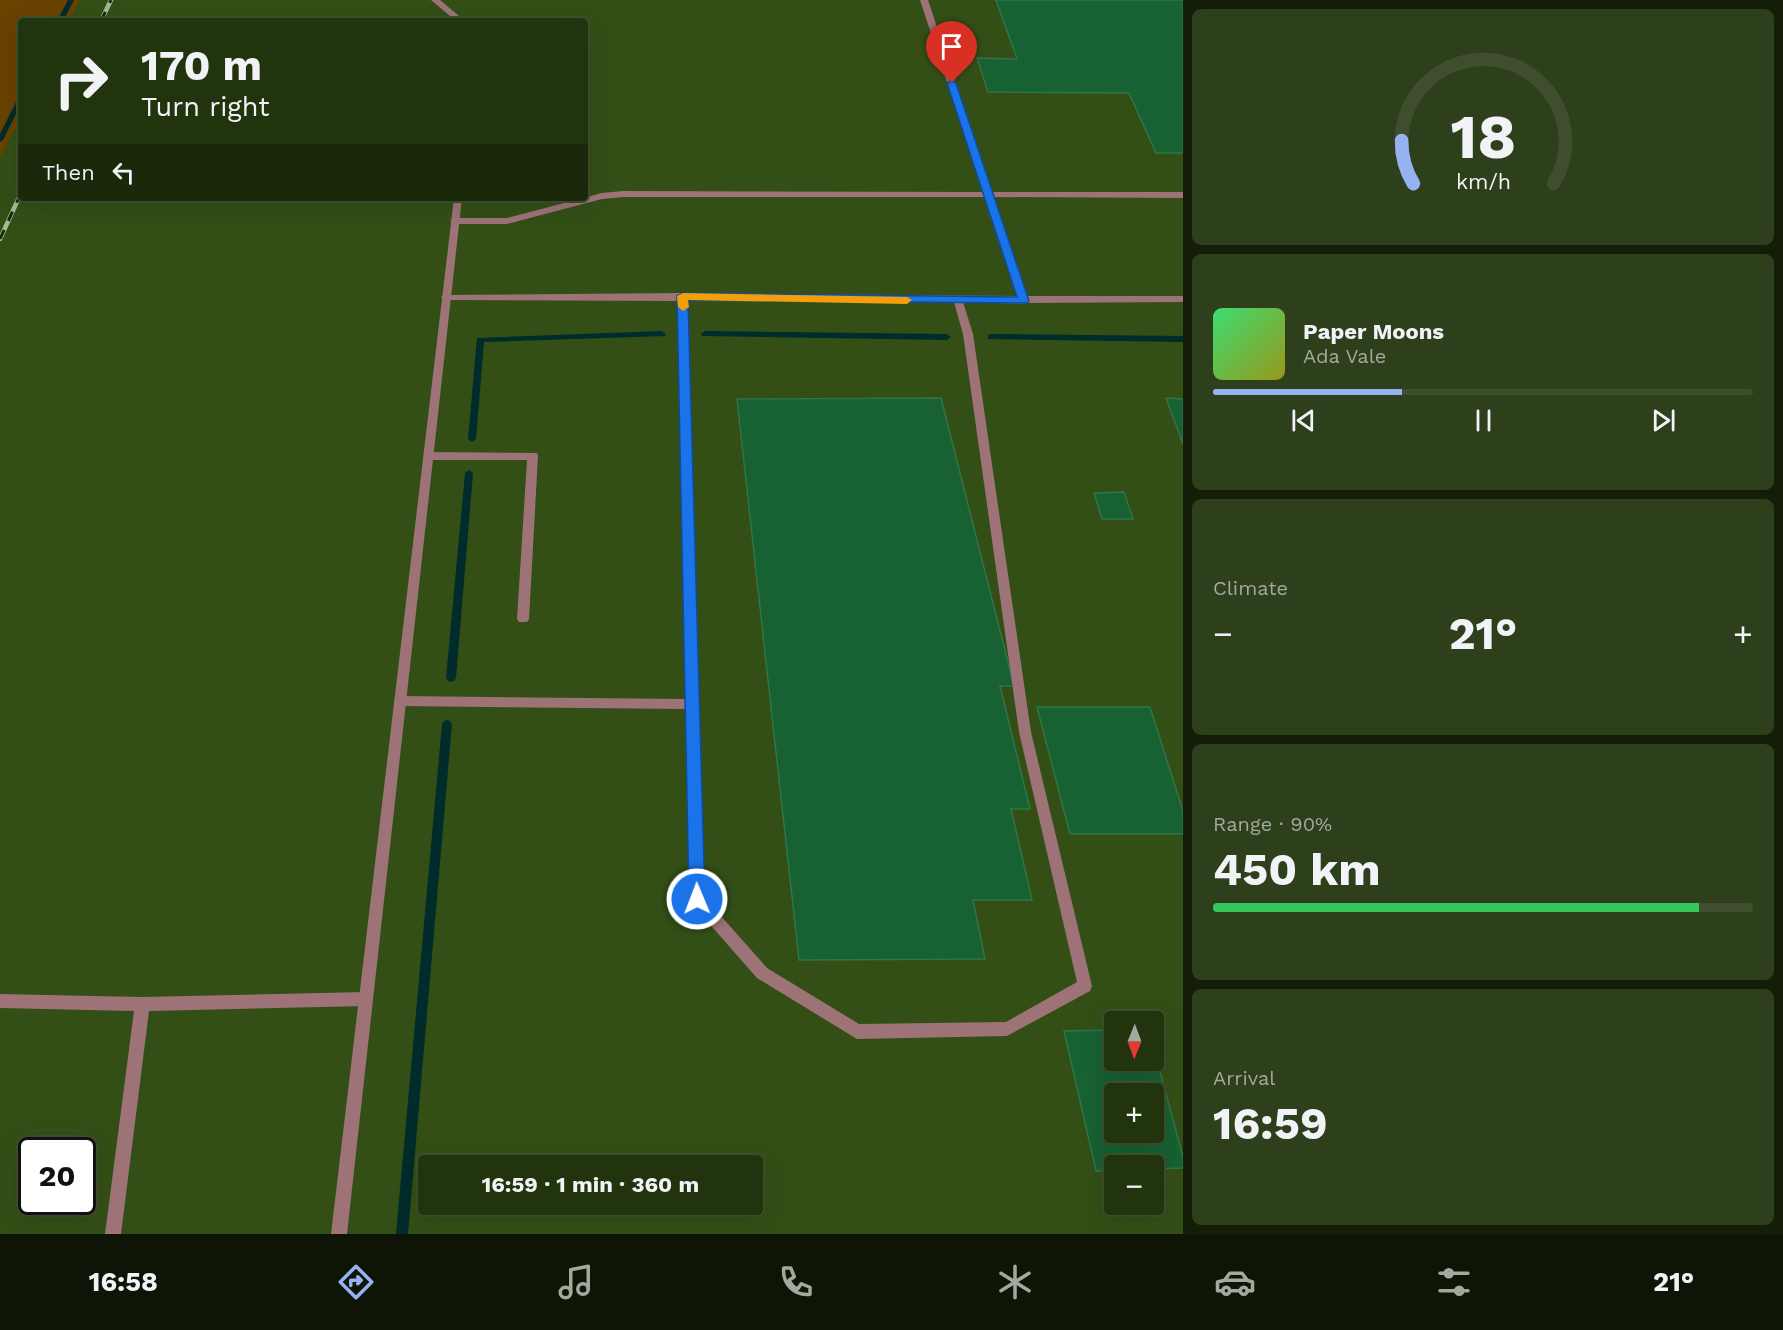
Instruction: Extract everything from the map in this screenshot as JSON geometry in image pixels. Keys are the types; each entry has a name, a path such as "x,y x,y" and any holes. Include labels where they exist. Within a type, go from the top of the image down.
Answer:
{"street":[{"path":"435,0 456,18"},
{"path":"924,0 1023,301"},
{"path":"588,200 624,194 1183,195"},
{"path":"339,1234 458,201"},
{"path":"455,221 507,221 583,201"},
{"path":"446,297 683,296 958,301 1183,299"},
{"path":"683,296 697,899 762,973 857,1032 1007,1029 1085,986 1025,732 968,334 958,301"},
{"path":"428,456 533,456 523,619"},
{"path":"400,701 692,704"},
{"path":"0,1001 142,1004 366,999"},
{"path":"113,1234 142,1004"}],"shaded area":[{"path":"0,0 80,0 71,18 18,18 18,123 0,158"},
{"path":"80,0 1183,0 1183,1234 0,1234 0,158 18,123 18,201 588,201 588,18 71,18"}],"building":[{"path":"996,0 1183,0 1183,153 1156,153 1129,93 988,92 977,58 1017,59"},
{"path":"941,398 1014,686 1000,686 1030,809 1011,809 1032,900 973,900 985,959 799,960 737,399"},
{"path":"1166,398 1183,399 1183,444"},
{"path":"1124,492 1133,519 1102,519 1094,493"},
{"path":"1037,707 1150,707 1183,811 1183,834 1070,834"},
{"path":"1104,1030 1104,1071 1160,1071 1163,1083 1104,1083 1104,1143 1164,1143 1164,1086 1183,1157 1183,1168 1164,1169 1164,1155 1104,1155 1104,1171 1096,1171 1064,1031"}],"waterway":[{"path":"62,18 71,0"},
{"path":"0,140 18,104"},
{"path":"472,439 480,340 662,334"},
{"path":"705,334 947,337"},
{"path":"991,337 1183,339"},
{"path":"451,678 469,473"},
{"path":"402,1234 447,724"}],"railway":[{"path":"102,18 111,0"},
{"path":"0,239 18,200"}],"slow traffic":[{"path":"683,307 683,296 907,300"}],"route":[{"path":"697,899 683,296 1023,301 1010,255 952,83"}]}
